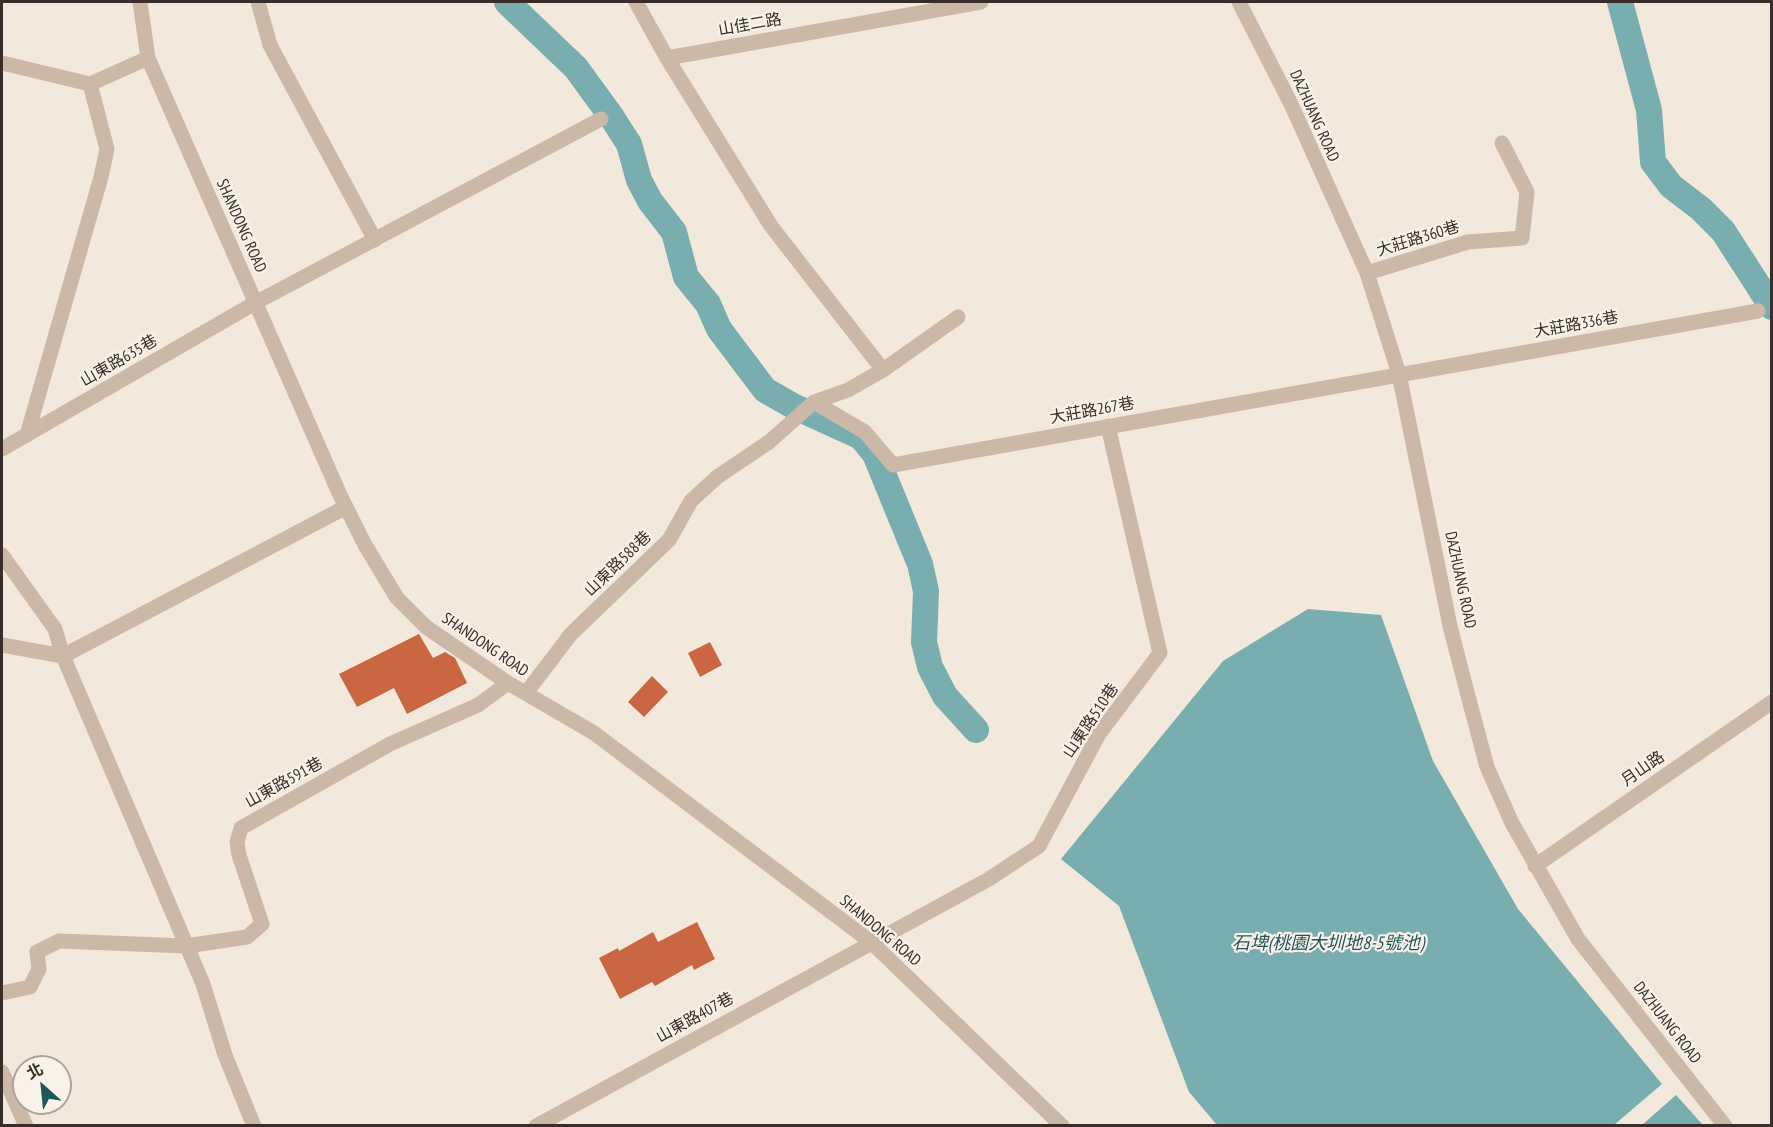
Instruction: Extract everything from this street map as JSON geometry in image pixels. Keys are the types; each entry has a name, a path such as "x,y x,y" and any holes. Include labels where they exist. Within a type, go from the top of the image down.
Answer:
{"street":[{"name":"SHANDONG ROAD","path":"140,2 148,58 346,507 365,545 397,598 426,627 508,683 594,733 871,942 1062,1125"},
{"path":"258,2 270,45 375,240"},
{"path":"636,2 667,58 771,226 883,370"},
{"name":"山佳二路","path":"667,58 981,2"},
{"name":"DAZHUANG ROAD","path":"1239,2 1291,104 1314,162 1367,273 1399,374 1450,626 1484,756 1512,823 1578,939 1725,1125"},
{"path":"2,63 90,84 148,58"},
{"path":"27,435 107,149 90,84"},
{"name":"山東路635巷","path":"2,449 255,303 601,119"},
{"name":"大莊路360巷","path":"1367,273 1468,242 1522,238 1527,192 1502,143"},
{"name":"大莊路336巷","path":"1399,374 1758,311"},
{"path":"814,402 848,390 883,370 958,317"},
{"name":"大莊路267巷","path":"814,402 864,432 893,465 1399,374"},
{"name":"山東路588巷","path":"526,693 571,634 669,540 691,501 717,477 769,442 814,402"},
{"name":"山東路510巷","path":"871,942 988,879 1039,846 1099,734 1160,653 1108,426"},
{"path":"2,645 63,656 346,507"},
{"path":"2,555 55,629 63,656 203,984 225,1055 254,1125"},
{"name":"山東路591巷","path":"2,993 30,987 39,969 36,952 59,941 186,946 247,937 262,924 239,855 237,842 241,828 390,744 478,705 508,683"},
{"name":"月山路","path":"1535,866 1772,702"},
{"name":"山東路407巷","path":"536,1125 871,942"},
{"path":"2,1072 26,1125"}],"water":[{"name":"石埤(桃園大圳地8-5號池)","path":"1308,609 1381,615 1433,761 1518,909 1662,1084 1614,1125 1217,1125 1189,1092 1119,906 1061,859 1223,661"},
{"path":"1676,1095 1703,1125 1642,1125"}],"building":[{"path":"419,634 433,658 445,652 455,658 467,683 407,714 394,688 357,707 339,674"},
{"path":"710,642 722,665 700,677 688,653"},
{"path":"652,676 668,692 644,717 628,702"},
{"path":"697,922 715,959 694,970 692,965 655,986 652,982 620,999 599,958 618,948 619,951 653,932 658,942"}],"waterway":[{"path":"507,2 576,68 611,116 629,144 639,180 650,201 674,232 686,277 708,304 719,329 765,390 793,406 861,437 875,454 920,564 926,591 924,642 930,667 945,696 976,730"},
{"path":"1620,2 1649,110 1653,162 1671,186 1701,209 1723,231 1772,307"}]}
